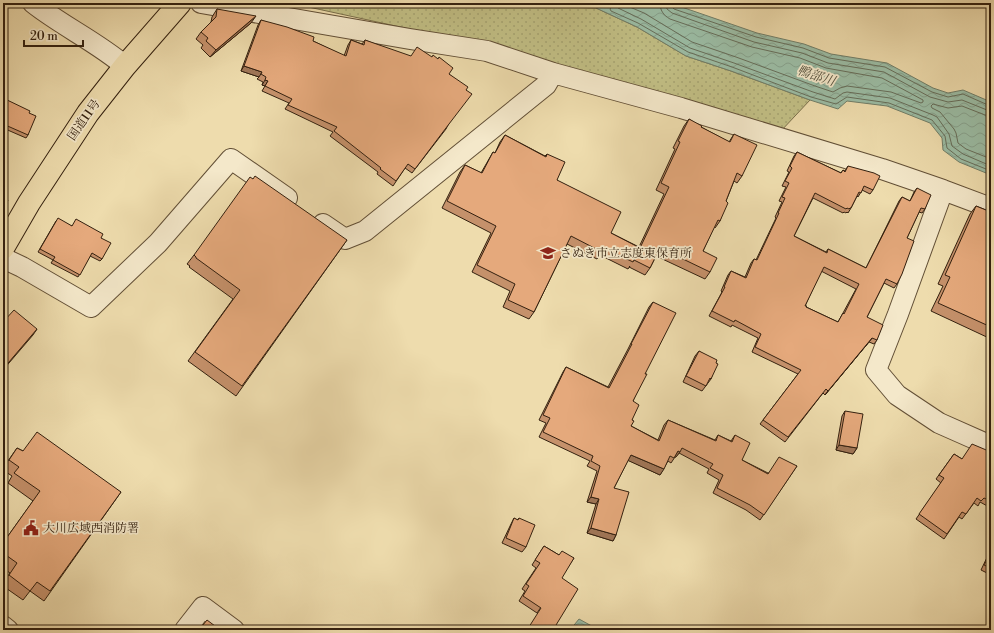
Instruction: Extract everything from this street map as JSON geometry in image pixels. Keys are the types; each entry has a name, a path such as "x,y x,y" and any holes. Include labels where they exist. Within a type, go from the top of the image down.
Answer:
{"highway":[{"name":"国道11号","path":"3,248 29,203 88,113 125,66 180,3"}],"street":[{"path":"33,3 46,14 115,57 125,66"},
{"path":"201,3 487,51 553,72 681,108 882,169 991,208"},
{"path":"3,258 22,267 92,307 158,243 231,159 345,239 365,231 546,85 553,72"},
{"path":"944,190 876,370 897,395 939,423 991,446"},
{"path":"185,630 203,607 234,630"},
{"path":"3,626 8,630"}],"shaded area":[{"path":"290,3 531,3 565,7 596,8 637,27 686,56 810,100 780,132 483,45"}],"water":[{"name":"鴨部川","path":"610,3 670,3 757,33 804,44 831,54 887,63 933,88 948,93 963,90 991,102 991,175 959,162 943,150 942,138 930,123 887,106 847,101 838,109 686,56 637,27 596,8"},
{"path":"579,619 599,630 570,630"}],"building":[{"path":"217,9 256,16 216,50 206,41 208,38 201,32 216,17"},
{"path":"261,20 287,27 314,37 313,41 346,56 351,40 364,45 365,40 411,56 417,47 432,57 433,55 438,59 439,57 453,68 449,74 468,87 466,90 472,94 415,169 408,164 396,181 334,131 337,127 288,105 292,99 265,86 268,81 265,80 266,77 261,74 262,72 244,66"},
{"path":"3,98 30,111 29,113 36,116 28,135 3,124"},
{"path":"689,119 730,142 734,134 757,145 742,176 737,173 726,201 728,203 720,221 718,220 703,251 717,258 710,272 660,248 650,268 634,260 633,262 604,248 602,252 571,236 534,312 508,300 515,284 477,265 496,226 447,201 465,165 482,173 493,152 495,153 505,135 546,157 547,154 565,162 557,180 621,212 611,233 640,248 669,187 661,183 680,142 678,141"},
{"path":"797,152 841,173 843,170 845,172 848,166 880,176 873,190 864,186 861,193 859,192 851,208 849,209 846,209 815,193 794,236 827,253 828,249 866,268 902,197 910,201 917,188 931,195 925,209 921,208 907,238 914,241 897,284 886,279 867,317 883,325 877,340 872,338 828,391 826,389 788,437 763,420 801,370 755,347 761,334 735,320 734,322 712,311 725,287 731,271 746,278 754,259 757,260 785,198 782,197 789,183 785,181 792,168 790,166","holes":["824,267 859,284 844,314 843,313 838,322 805,306"]},
{"path":"255,176 347,240 242,386 195,352 240,290 194,255 250,177 253,179"},
{"path":"3,198 8,200 3,210"},
{"path":"976,206 991,212 991,327 938,303 950,277 945,275"},
{"path":"58,218 72,226 76,219 103,234 101,238 111,243 102,259 92,253 80,275 53,260 55,257 40,249"},
{"path":"653,302 676,313 633,401 639,405 632,420 634,421 631,426 659,441 668,420 716,441 718,435 732,442 735,435 750,443 742,460 768,474 779,457 797,466 764,515 750,505 717,488 723,475 710,468 713,464 682,448 680,452 678,451 674,458 670,456 664,469 631,455 614,488 629,492 616,535 591,528 599,499 591,497 600,466 591,461 593,456 543,432 550,418 543,415 566,367 609,388"},
{"path":"14,310 37,329 3,369 3,322"},
{"path":"699,351 717,360 716,363 718,364 706,386 686,376"},
{"path":"845,411 863,414 857,448 839,445"},
{"path":"37,432 121,492 50,591 37,582 30,591 9,575 17,563 3,553 3,543 40,491 14,473 19,467 9,460 17,448 23,451"},
{"path":"972,444 991,452 991,501 984,498 981,501 977,498 966,514 962,512 947,534 919,514 944,478 939,475 954,454 962,459"},
{"path":"514,518 518,520 519,518 535,525 526,547 506,538"},
{"path":"544,546 559,555 562,551 574,558 562,578 578,589 553,630 527,630 541,608 523,596 529,586 526,584 540,563 535,560"},
{"path":"991,552 991,568 984,565"},
{"path":"207,620 219,629 199,630"}],"place":[{"name":"さぬき市立志度東保育所","path":"548,253"},
{"name":"大川広域西消防署","path":"31,528"}]}
